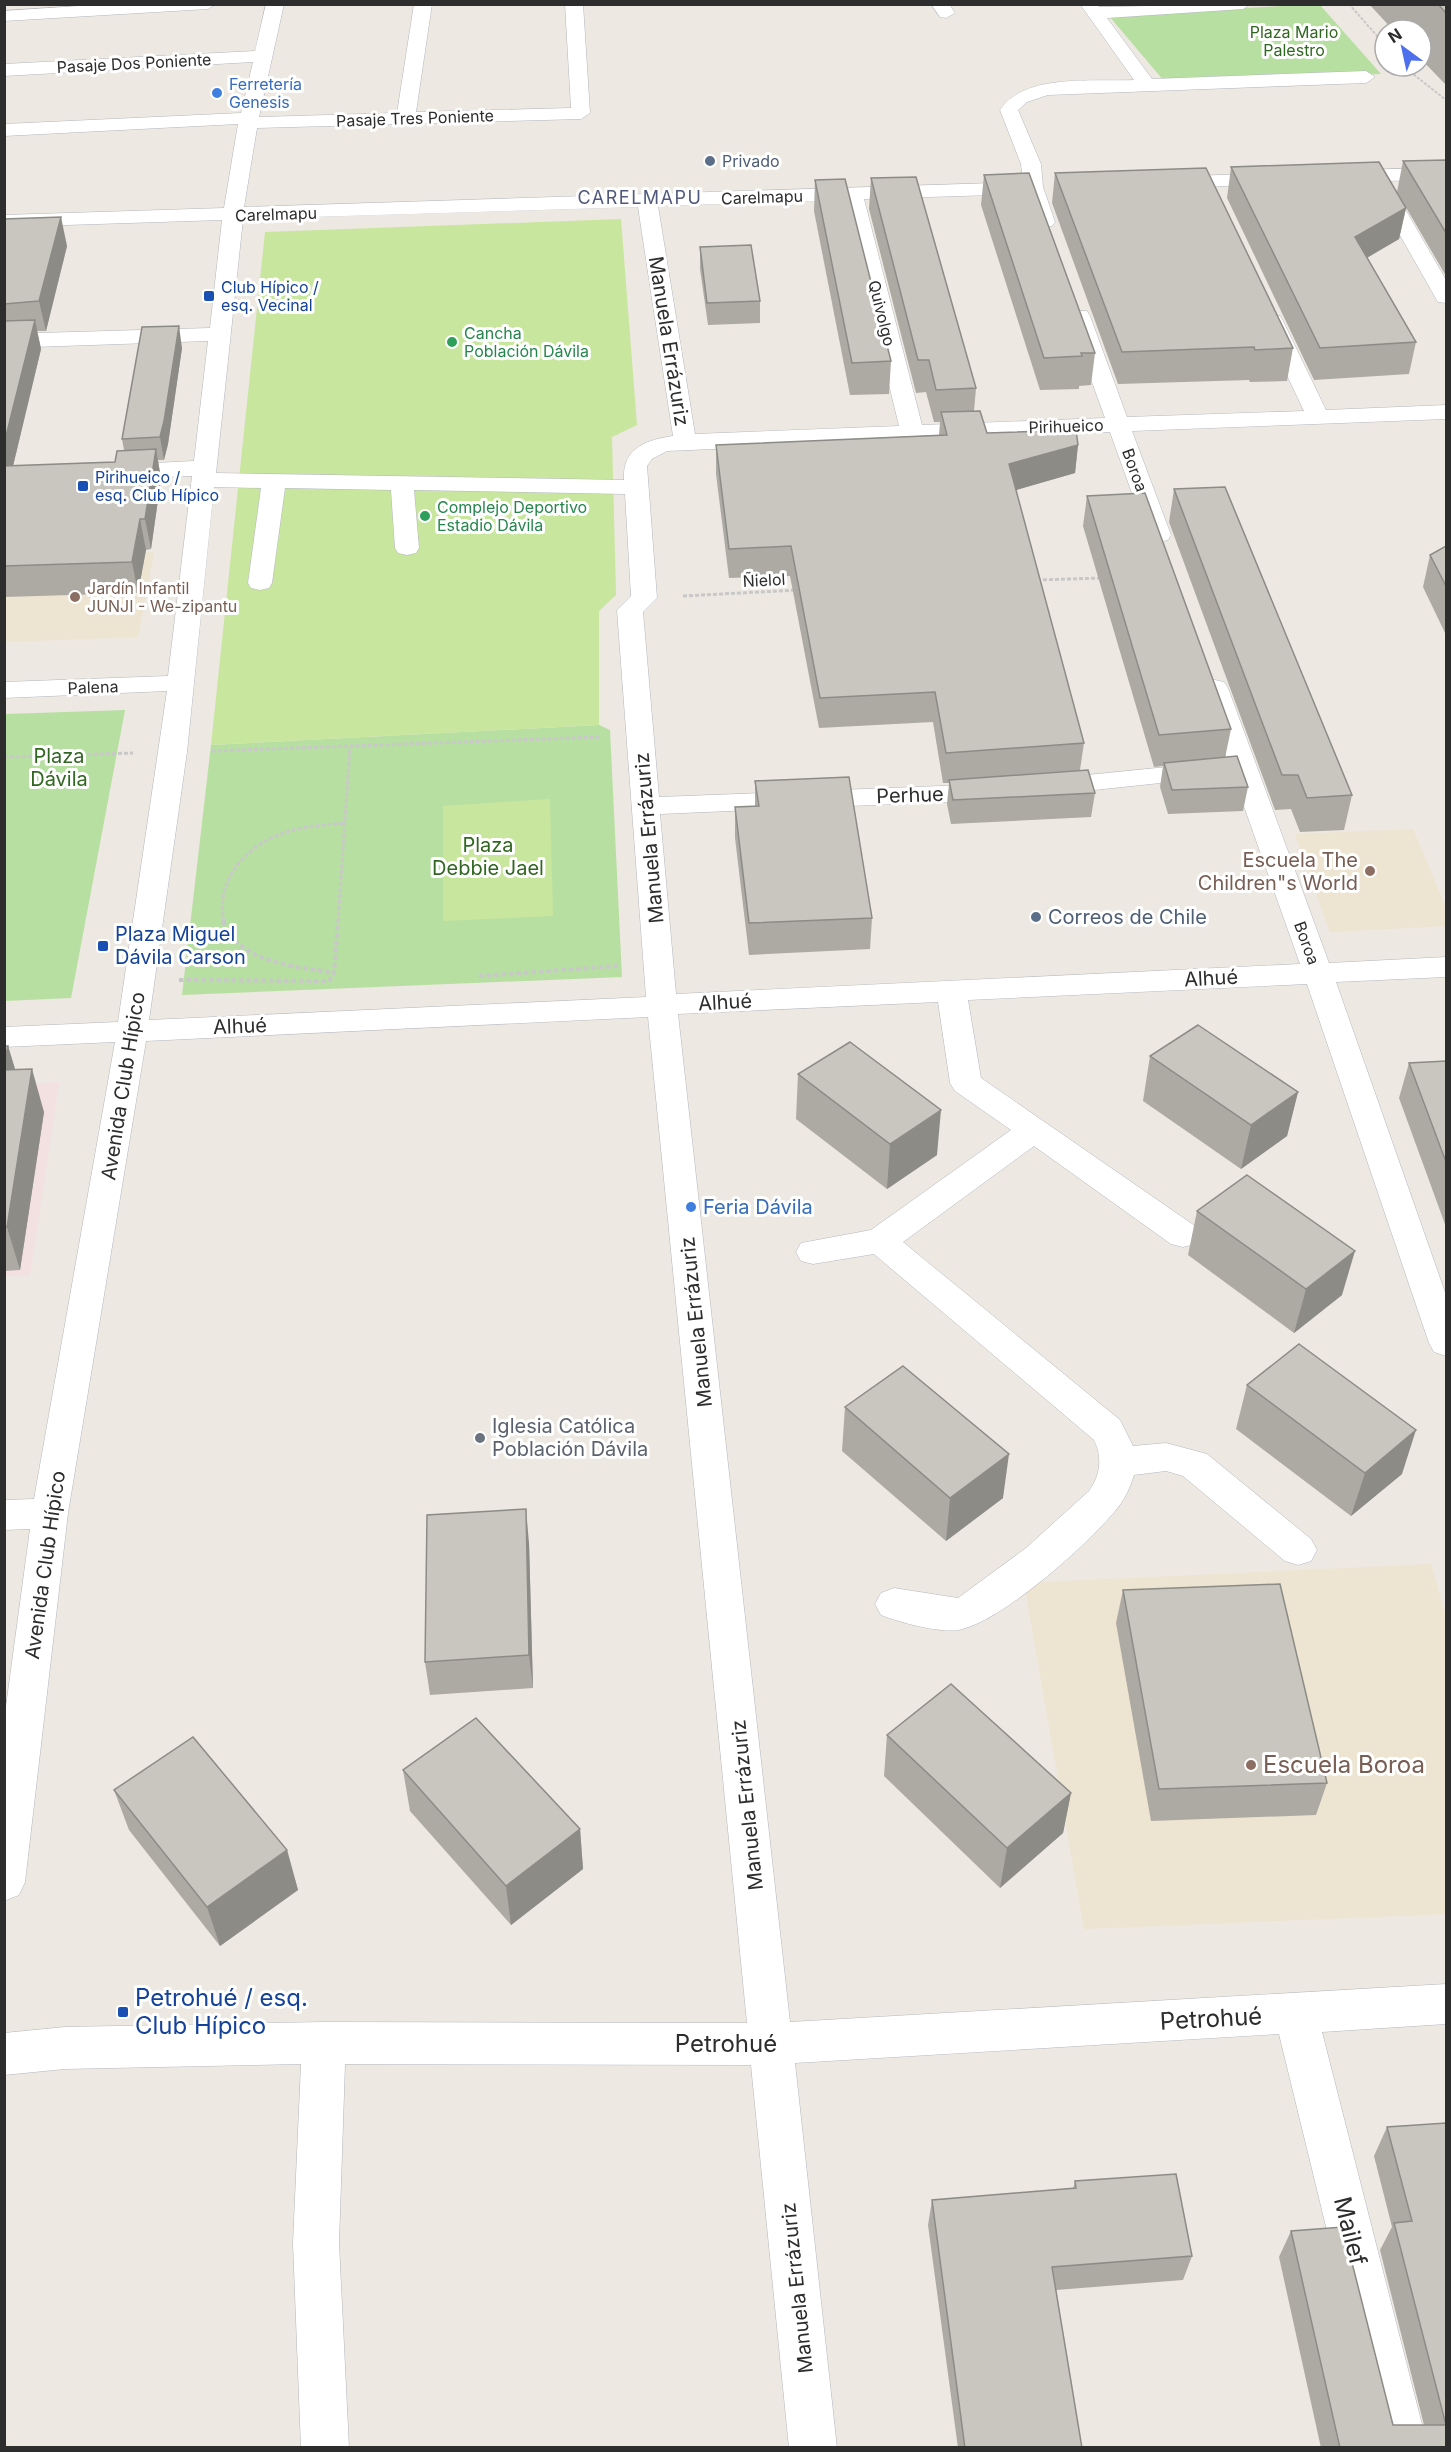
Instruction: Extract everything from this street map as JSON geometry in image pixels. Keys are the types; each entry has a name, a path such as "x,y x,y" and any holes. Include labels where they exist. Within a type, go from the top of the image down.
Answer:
{"street":[{"path":"4,16 208,4"},
{"name":"Avenida Club Hípico","path":"4,1881 50,1513 132,1031 173,752 232,215 249,120 275,4"},
{"path":"406,118 423,4"},
{"name":"Pasaje Tres Poniente","path":"4,130 249,120 581,113 574,4"},
{"path":"1091,9 1243,4"},
{"path":"1091,9 1147,85"},
{"name":"Pasaje Dos Poniente","path":"4,70 263,57"},
{"path":"1052,240 1044,187 1031,164 1009,110 1014,101 1027,94 1048,89 1366,77"},
{"path":"1319,177 1446,173"},
{"path":"1375,175 1446,297"},
{"path":"1144,183 1296,178"},
{"path":"1206,181 1218,207"},
{"name":"Carelmapu","path":"4,221 1044,187"},
{"name":"Quivolgo","path":"853,194 912,432"},
{"name":"Manuela Errázuriz","path":"647,201 685,441 651,448 639,456 635,466 644,598 630,610 662,1005 813,2448"},
{"name":"Boroa","path":"1072,295 1166,555"},
{"path":"1264,304 1318,417"},
{"path":"4,341 220,334"},
{"name":"Pirihueico","path":"685,441 1446,412"},
{"path":"87,473 205,474 274,481 637,487"},
{"path":"260,583 274,481"},
{"path":"402,483 407,548"},
{"name":"Boroa","path":"1205,662 1318,973 1446,1343"},
{"name":"Palena","path":"4,690 181,683"},
{"name":"Perhue","path":"646,806 1020,789 1244,770"},
{"name":"Alhué","path":"4,1037 616,1010 662,1005 1446,967"},
{"path":"951,991 966,1083 1183,1235"},
{"path":"813,1252 880,1241 1034,1130"},
{"path":"880,1241 1107,1430 1117,1446 1118,1462 1110,1492 1058,1543 990,1599 958,1614 894,1604"},
{"path":"1118,1462 1166,1457 1194,1464 1298,1550"},
{"path":"4,1515 50,1513"},
{"name":"Petrohué","path":"4,2054 65,2048 324,2043 772,2044 1446,2004"},
{"name":"Mailef","path":"1296,2014 1404,2448"},
{"path":"324,2043 316,2243 325,2448"}],"path":[{"path":"1349,4 1373,31"},
{"path":"1418,78 1446,100"},
{"path":"1030,580 1102,578"},
{"name":"Ñielol","path":"644,598 807,590"},
{"path":"4,757 350,747 641,735"},
{"path":"169,980 329,981 334,973 350,747"},
{"path":"334,973 270,961 240,943 222,921 219,903 224,884 236,866 262,843 298,827 345,823"},
{"path":"472,977 660,964"},
{"path":"319,987 331,987"}],"shaded area":[{"name":"Jardín Infantil JUNJI - We-zipantu","path":"154,552 138,637 5,642 4,557"},
{"name":"Escuela The Children\"s World","path":"1413,829 1446,908 1446,926 1330,932 1295,834"},
{"path":"59,1082 30,1275 5,1276 5,1085"},
{"name":"Escuela Boroa","path":"1431,1564 1446,1616 1446,1914 1084,1929 1024,1583"}],"green space":[{"name":"Plaza Mario Palestro","path":"1320,5 1373,65 1373,74 1164,81 1109,16"},
{"name":"Complejo Deportivo Estadio Dávila","path":"621,219 637,425 612,437 616,595 599,611 599,725 211,745 265,232"},
{"name":"Plaza Dávila","path":"125,710 71,998 5,1001 5,714"},
{"name":"Plaza Debbie Jael","path":"599,725 610,730 622,977 182,995 211,745"},
{"path":"550,799 553,916 443,921 443,806"}],"building":[{"path":"1438,4 1446,4 1446,13"},
{"path":"1446,160 1446,233 1403,161"},
{"path":"1379,162 1406,208 1355,237 1416,342 1320,348 1231,167"},
{"path":"1206,168 1293,348 1255,350 1254,347 1122,352 1055,173"},
{"path":"1029,173 1095,353 1044,358 984,175"},
{"path":"916,177 976,388 936,390 929,360 918,360 871,178"},
{"path":"845,179 891,361 852,363 815,180"},
{"path":"61,217 39,301 4,304 4,219"},
{"path":"751,245 760,301 707,303 700,247"},
{"path":"35,320 6,436 4,436 4,321"},
{"path":"179,326 160,437 122,439 142,327"},
{"path":"980,411 987,433 1076,430 1078,445 1009,464 1084,743 946,753 935,692 820,698 791,546 729,549 716,445 947,435 941,412"},
{"path":"156,449 145,519 140,519 132,562 4,566 4,466 115,462 117,451"},
{"path":"1225,487 1352,795 1307,798 1298,775 1282,775 1174,489"},
{"path":"1145,493 1231,729 1159,735 1087,496"},
{"path":"1446,546 1446,586 1430,555"},
{"path":"1237,756 1248,787 1172,790 1164,763"},
{"path":"1088,770 1095,793 953,800 949,780"},
{"path":"849,777 872,918 749,923 735,807 759,806 755,781"},
{"path":"1198,1025 1298,1092 1251,1125 1150,1056"},
{"path":"850,1042 941,1110 890,1144 798,1074"},
{"path":"4,1046 8,1046 4,1063"},
{"path":"1446,1061 1446,1162 1409,1063"},
{"path":"32,1069 7,1227 4,1227 4,1070"},
{"path":"1247,1175 1355,1251 1306,1289 1197,1211"},
{"path":"1299,1344 1416,1430 1365,1473 1247,1385"},
{"path":"903,1366 1009,1454 950,1498 845,1407"},
{"path":"526,1509 529,1655 425,1662 427,1515"},
{"path":"1280,1584 1327,1783 1159,1789 1123,1590"},
{"path":"951,1684 1071,1793 1007,1848 887,1735"},
{"path":"476,1718 580,1829 506,1886 403,1770"},
{"path":"193,1737 287,1850 207,1907 114,1790"},
{"path":"1446,2123 1446,2425 1394,2223 1412,2221 1387,2127"},
{"path":"1176,2174 1192,2256 1052,2267 1082,2448 965,2448 932,2200 1076,2188 1075,2181"},
{"path":"1343,2227 1393,2425 1446,2425 1446,2448 1340,2448 1291,2231"}],"place":[{"name":"Ferretería Genesis","path":"217,93"},
{"name":"Privado","path":"710,161"},
{"name":"Club Hípico / esq. Vecinal","path":"209,296"},
{"name":"Cancha Población Dávila","path":"452,342"},
{"name":"Pirihueico / esq. Club Hípico","path":"83,486"},
{"name":"Complejo Deportivo Estadio Dávila","path":"425,516"},
{"name":"Jardín Infantil JUNJI - We-zipantu","path":"75,597"},
{"name":"Escuela The Children\"s World","path":"1370,871"},
{"name":"Correos de Chile","path":"1036,917"},
{"name":"Plaza Miguel Dávila Carson","path":"103,946"},
{"name":"Feria Dávila","path":"691,1207"},
{"name":"Iglesia Católica Población Dávila","path":"480,1438"},
{"name":"Escuela Boroa","path":"1251,1765"},
{"name":"Petrohué / esq. Club Hípico","path":"123,2012"}],"district":[{"name":"CARELMAPU","path":"640,198"}]}
